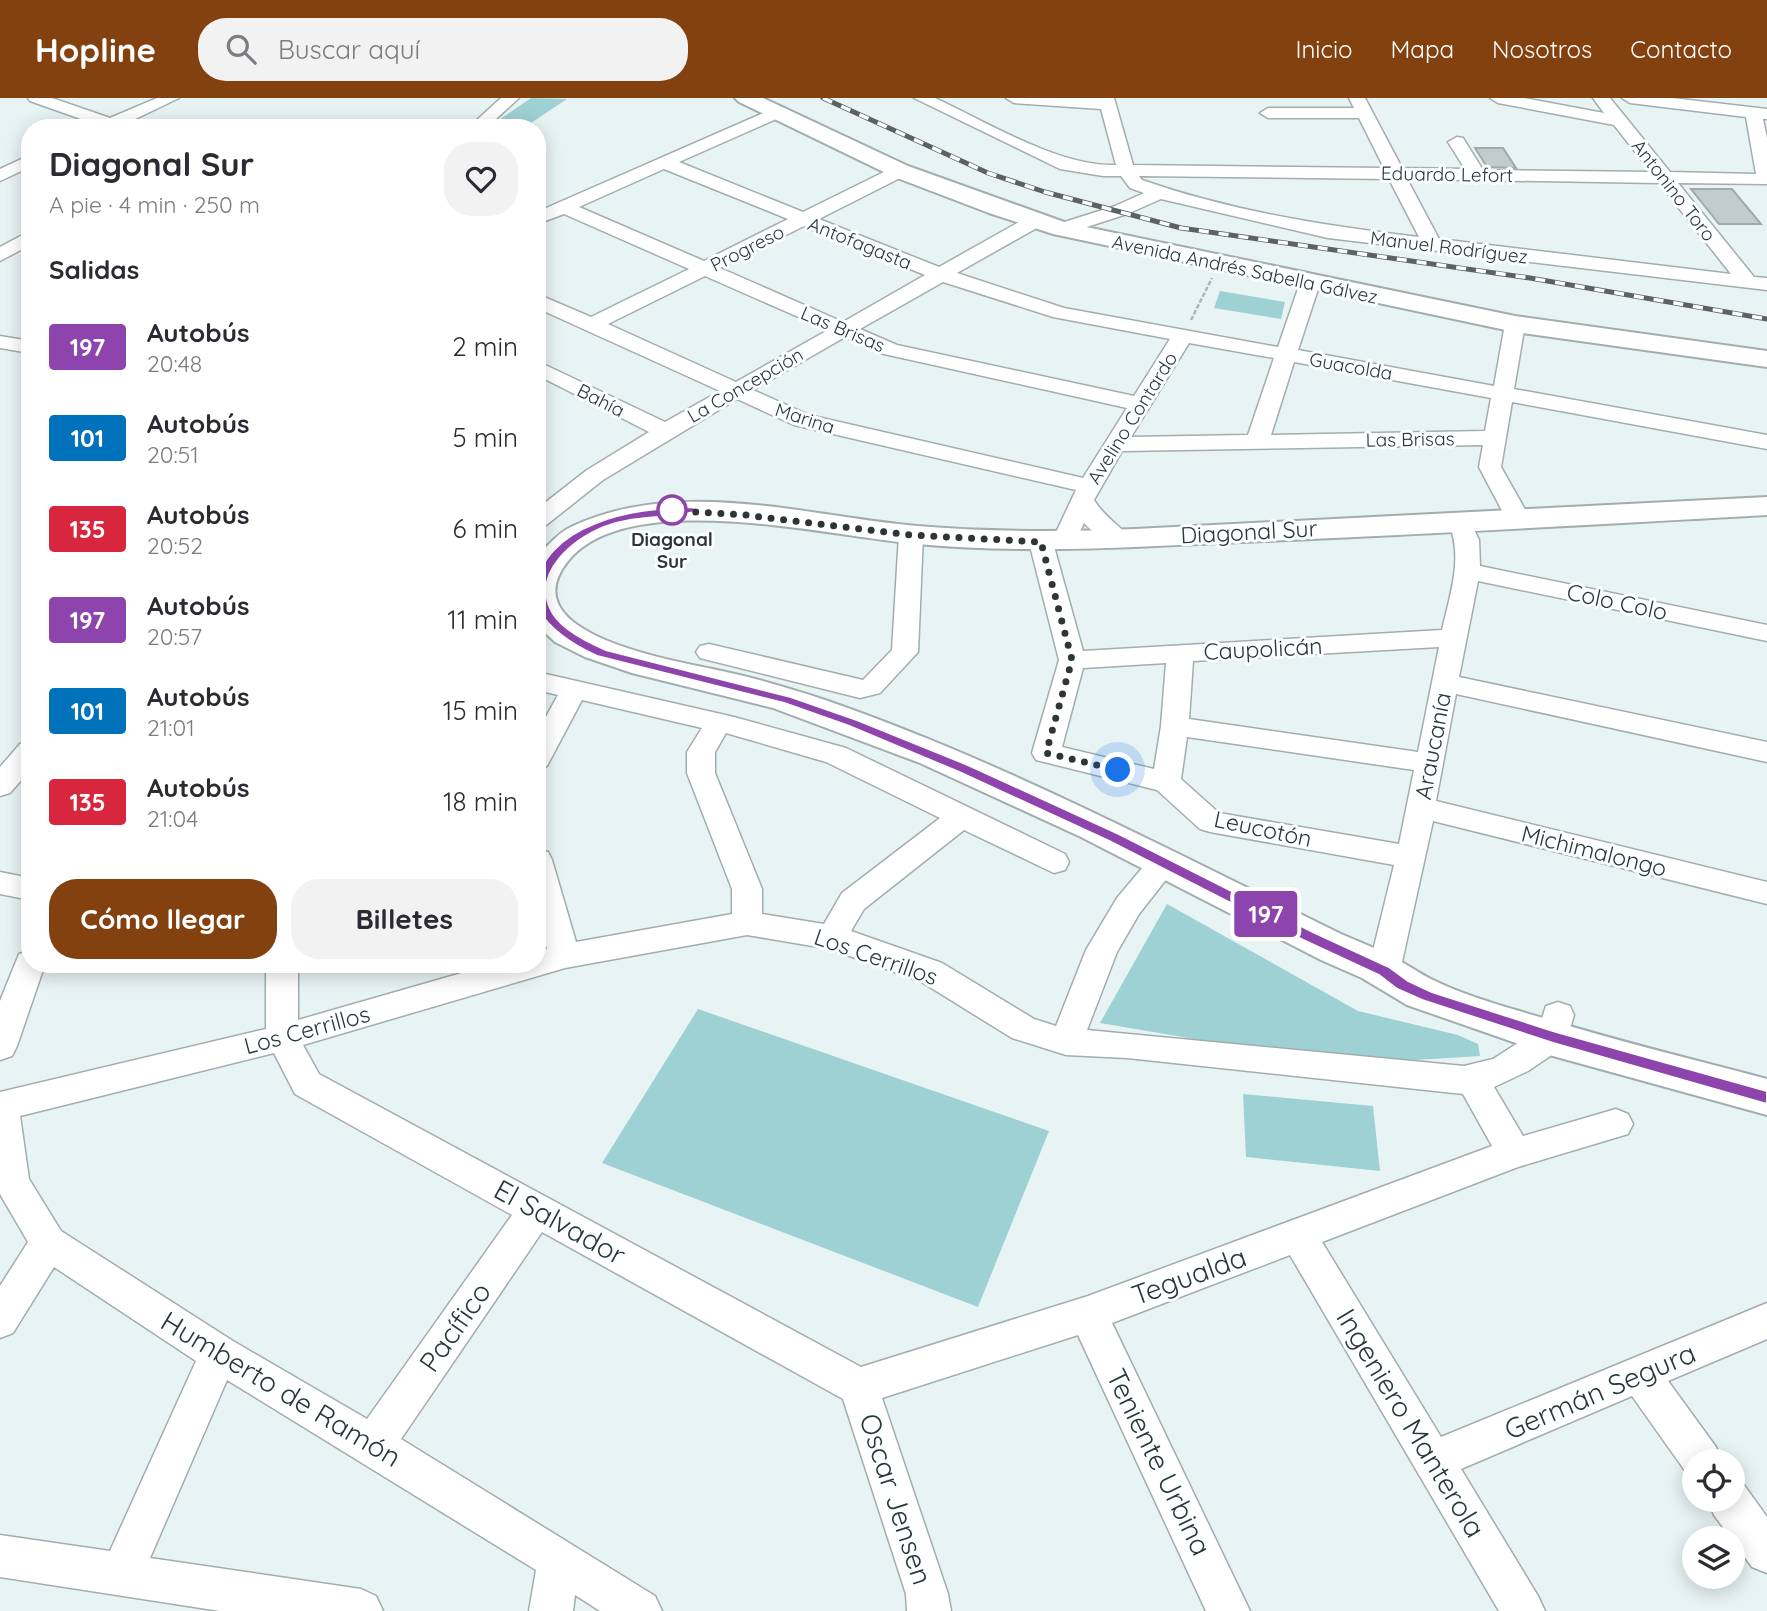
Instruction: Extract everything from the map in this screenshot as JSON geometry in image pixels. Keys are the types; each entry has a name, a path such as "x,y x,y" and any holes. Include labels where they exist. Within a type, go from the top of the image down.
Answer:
{"main road":[{"name":"Avenida Andrés Sabella Gálvez","path":"746,98 900,171 1062,229 1515,324 1767,359"},
{"name":"Diagonal Sur","path":"546,568 564,546 597,526 639,514 691,510 911,535 1052,541 1767,506"},
{"path":"546,612 563,631 584,645 617,658 771,695 834,716 1002,785 1384,971 1430,978 1555,1026 1767,1097"},
{"path":"1555,1026 1767,1070"}],"street":[{"path":"36,98 93,119"},
{"path":"127,119 171,98"},
{"path":"486,119 511,98"},
{"name":"Manuel Rodríguez","path":"922,98 1066,165 1131,178 1159,193 1293,226 1757,283"},
{"path":"963,117 970,98"},
{"path":"1014,98 1106,101 1131,178"},
{"name":"Antonino Toro","path":"1601,98 1664,177 1757,283"},
{"path":"1630,98 1761,114 1766,179"},
{"path":"1506,99 1620,121"},
{"path":"1268,113 1361,106 1432,245"},
{"path":"546,215 777,112"},
{"path":"1457,142 1477,174"},
{"path":"10,153 21,156"},
{"name":"Antofagasta","path":"665,163 939,274"},
{"path":"0,176 21,164"},
{"name":"Progreso","path":"593,324 900,171"},
{"name":"Eduardo Lefort","path":"1131,178 1397,173 1766,179"},
{"path":"1062,229 1159,193"},
{"name":"Las Brisas","path":"563,207 891,350 1139,404"},
{"name":"La Concepción","path":"546,507 665,431 1035,221"},
{"path":"0,255 21,242"},
{"name":"Guacolda","path":"939,274 1060,313 1767,442"},
{"path":"1257,442 1310,283"},
{"name":"Marina","path":"546,304 787,415 817,425 1086,493"},
{"path":"1515,324 1494,438 1492,474 1519,520"},
{"name":"Avelino Contardo","path":"1052,541 1086,493 1182,337"},
{"path":"0,342 21,346"},
{"name":"Bahía","path":"546,372 665,431"},
{"name":"Las Brisas","path":"1116,444 1494,438"},
{"name":"Avelino Contardo","path":"1086,493 1094,520 1117,538"},
{"name":"Araucanía","path":"1384,971 1411,857 1467,571 1467,536 1460,522"},
{"path":"709,652 860,689 871,687 905,652 911,535"},
{"path":"1052,541 1072,660"},
{"name":"Colo Colo","path":"1467,571 1767,633"},
{"name":"Caupolicán","path":"1072,660 1454,638"},
{"path":"1166,782 1175,726 1180,654"},
{"name":"Leucotón","path":"1072,660 1046,753 1166,782 1210,822 1411,857"},
{"path":"546,683 719,723 836,755 1054,862"},
{"path":"1445,683 1767,752"},
{"path":"546,742 574,690"},
{"path":"719,723 701,752 701,773 747,889 747,923"},
{"path":"1175,726 1429,763"},
{"path":"0,786 21,762"},
{"name":"Michimalongo","path":"1421,808 1767,893"},
{"path":"832,937 853,901 963,816"},
{"path":"1066,1042 1102,950 1114,927 1164,863"},
{"path":"0,883 21,887"},
{"path":"546,891 565,956"},
{"name":"Los Cerrillos","path":"546,962 747,923 832,937 931,972 1024,1028 1066,1042 1127,1045 1449,1082 1473,1082 1518,1062 1555,1026"},
{"path":"0,1046 26,973"},
{"path":"282,973 282,1038"},
{"name":"Los Cerrillos","path":"1,1106 282,1038 506,973"},
{"name":"El Salvador","path":"282,1038 307,1084 859,1387"},
{"path":"1473,1082 1515,1153"},
{"name":"Humberto de Ramón","path":"1,1106 8,1167 13,1184 48,1243 219,1354 373,1445 640,1611"},
{"name":"Tegualda","path":"859,1387 1088,1314 1515,1153 1616,1124"},
{"name":"Pacífico","path":"373,1445 537,1209"},
{"name":"Ingeniero Manterola","path":"1298,1236 1523,1611"},
{"path":"0,1320 48,1243"},
{"name":"Teniente Urbina","path":"1088,1314 1228,1611"},
{"name":"Germán Segura","path":"1433,1460 1767,1321"},
{"path":"121,1575 219,1354"},
{"path":"1639,1374 1693,1449"},
{"name":"Oscar Jensen","path":"859,1387 927,1594 929,1611"},
{"path":"1738,1512 1767,1552"},
{"path":"0,1556 361,1611"},
{"path":"551,1611 558,1574 554,1557"}],"path":[{"path":"1182,337 1219,264"}],"shaded area":[{"path":"531,98 567,99 537,119 500,119"},
{"path":"1220,291 1285,302 1281,319 1214,308"},
{"path":"1167,904 1358,1011 1458,1035 1478,1044 1480,1056 1416,1060 1277,1053 1100,1023"},
{"path":"698,1009 1049,1131 978,1307 602,1163"},
{"path":"1243,1094 1373,1106 1380,1171 1246,1157"}],"building":[{"path":"1475,148 1503,148 1516,168 1487,167"},
{"path":"1691,189 1732,189 1761,224 1719,224"}],"railway":[{"path":"823,98 988,173 1045,192 1181,228 1530,278 1767,319"}],"bus line":[{"name":"197","path":"546,568 564,546 597,526 639,514 691,510"},
{"name":"197","path":"546,612 563,631 602,653 787,700 853,723 1002,785 1342,953 1384,971 1403,985 1427,996 1553,1037 1767,1097"}],"place":[{"name":"Diagonal Sur","path":"672,510"}],"route":[{"path":"672,510 665,510 745,515 911,535 1041,542 1072,660 1046,753 1118,770"}]}
